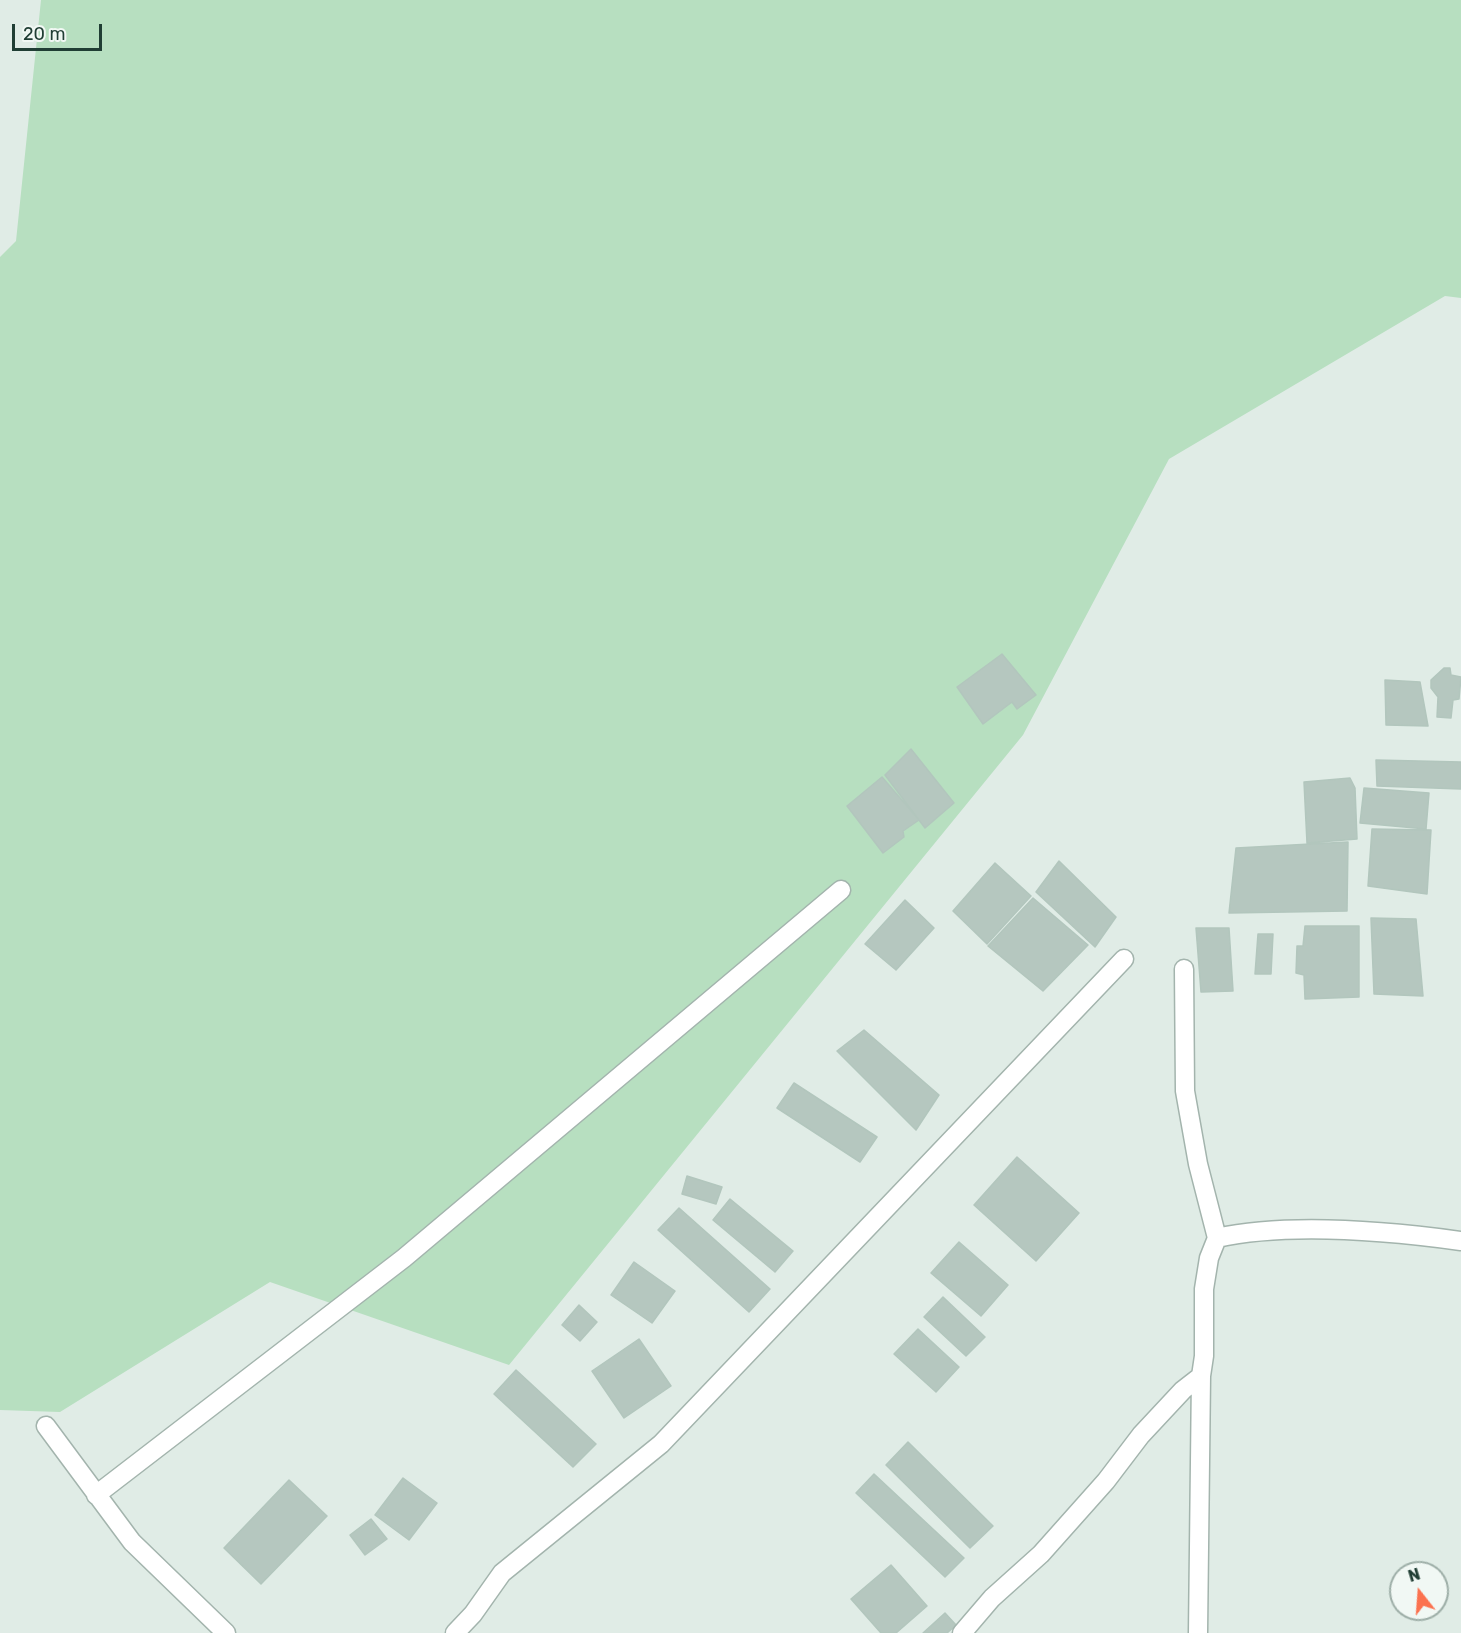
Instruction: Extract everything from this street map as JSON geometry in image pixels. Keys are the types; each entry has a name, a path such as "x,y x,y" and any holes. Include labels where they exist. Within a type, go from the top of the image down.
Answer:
{"street":[{"path":"96,1495 404,1258 841,890"},
{"path":"455,1633 502,1573 661,1444 1124,959"},
{"path":"1184,969 1185,1091 1198,1164 1217,1238 1209,1258 1204,1289 1198,1633"},
{"path":"1217,1238 1275,1229 1420,1236 1461,1241"},
{"path":"962,1633 993,1598 1041,1554 1106,1481 1141,1435 1183,1390 1201,1376"},
{"path":"46,1426 132,1542 226,1633"}],"green space":[{"path":"41,0 1461,0 1461,298 1445,296 1169,459 1023,735 509,1365 270,1282 60,1412 0,1410 0,257 16,241"}],"building":[{"path":"1002,654 1036,695 1017,709 1012,702 983,724 957,687"},
{"path":"1444,668 1450,668 1451,675 1461,677 1459,699 1453,700 1451,718 1437,717 1438,697 1431,688 1431,680"},
{"path":"1385,680 1420,682 1428,726 1386,725"},
{"path":"911,749 954,803 925,828 885,775"},
{"path":"1376,760 1461,762 1461,789 1377,786"},
{"path":"882,777 919,820 903,831 904,837 883,853 847,806"},
{"path":"1350,778 1355,788 1357,839 1307,843 1304,782"},
{"path":"1364,788 1429,793 1426,829 1360,823"},
{"path":"1372,829 1431,830 1427,894 1368,886"},
{"path":"1348,842 1347,911 1229,913 1236,848"},
{"path":"1059,861 1116,917 1095,947 1036,892"},
{"path":"995,863 1031,896 987,944 953,911"},
{"path":"1033,898 1088,945 1043,991 988,946"},
{"path":"905,900 934,928 896,970 865,944"},
{"path":"1371,918 1416,919 1423,996 1374,994"},
{"path":"1305,926 1359,926 1359,997 1305,999 1304,975 1296,973 1297,946 1303,946"},
{"path":"1196,928 1229,928 1233,991 1201,992"},
{"path":"1258,934 1273,934 1271,974 1255,974"},
{"path":"864,1030 939,1095 916,1130 837,1051"},
{"path":"794,1083 877,1137 860,1162 777,1108"},
{"path":"1017,1157 1079,1213 1036,1261 974,1205"},
{"path":"687,1176 722,1187 716,1204 682,1194"},
{"path":"730,1199 793,1251 775,1272 713,1220"},
{"path":"679,1208 770,1289 749,1312 658,1230"},
{"path":"959,1242 1008,1285 981,1316 931,1273"},
{"path":"634,1262 675,1291 652,1323 611,1295"},
{"path":"943,1297 985,1337 966,1356 924,1317"},
{"path":"579,1305 597,1322 580,1341 562,1325"},
{"path":"918,1329 959,1367 936,1392 894,1354"},
{"path":"639,1339 671,1386 624,1418 592,1371"},
{"path":"516,1370 596,1444 573,1467 494,1394"},
{"path":"908,1442 993,1526 970,1548 886,1465"},
{"path":"874,1474 964,1558 945,1577 856,1493"},
{"path":"403,1478 437,1503 409,1540 375,1515"},
{"path":"289,1480 327,1516 261,1584 224,1548"},
{"path":"371,1519 387,1539 365,1555 350,1535"},
{"path":"891,1565 927,1606 896,1633 881,1633 851,1599"},
{"path":"945,1613 956,1625 947,1633 923,1633"}]}
